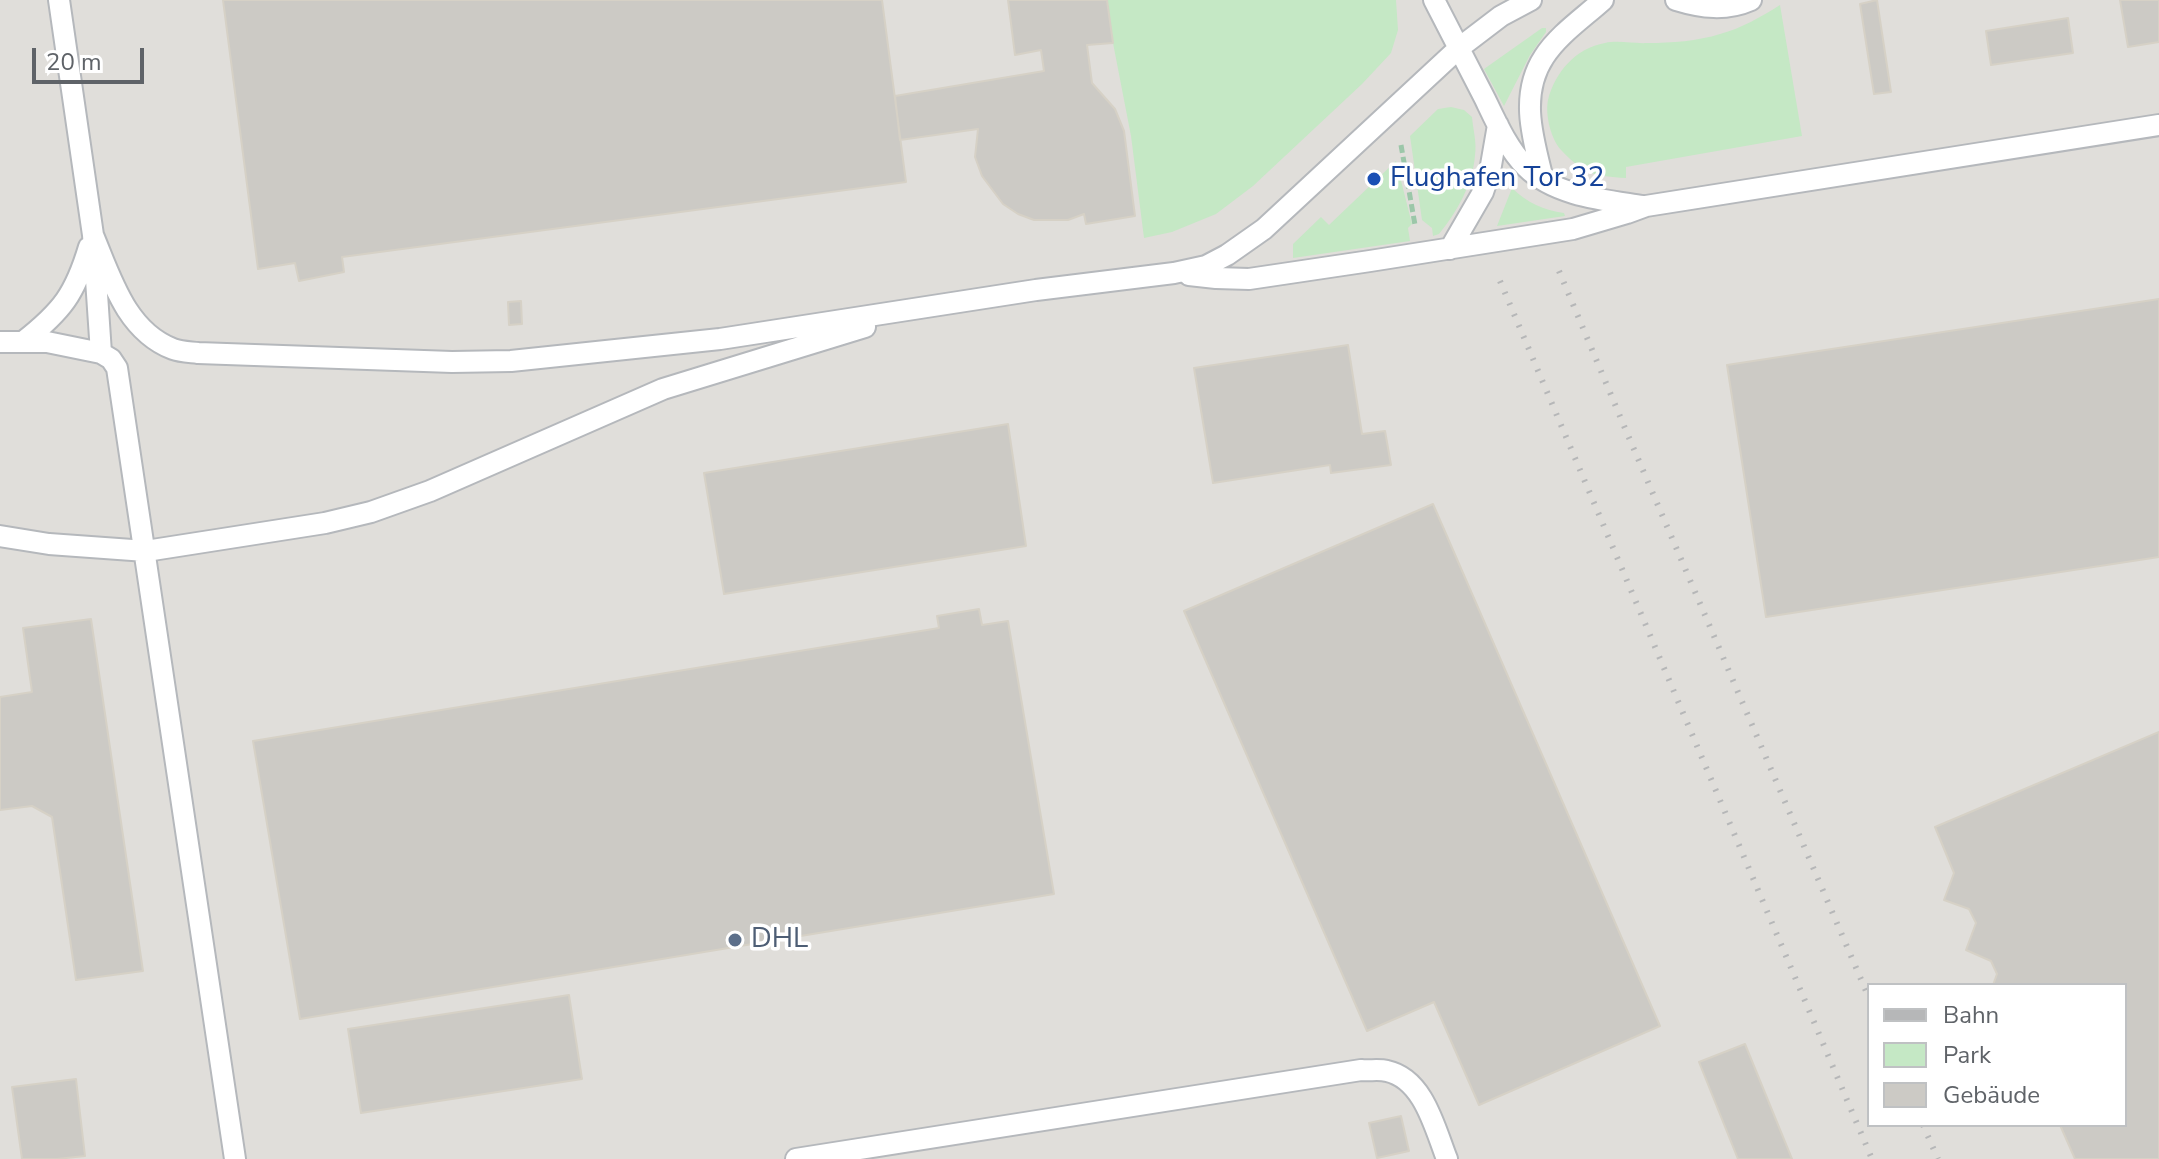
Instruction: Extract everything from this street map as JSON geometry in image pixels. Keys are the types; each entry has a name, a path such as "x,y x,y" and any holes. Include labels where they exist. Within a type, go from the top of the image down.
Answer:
{"lane":[{"path":"59,0 93,235 101,353"},
{"path":"1434,0 1498,125 1527,168 1574,193 1598,200 1646,206"},
{"path":"93,235 113,283 141,329 154,340 176,350 452,362 511,361 720,339 934,305 1174,273 1206,266 1264,229 1459,48 1501,16 1531,0"},
{"path":"1543,179 1530,116 1534,75 1555,44 1603,0"},
{"path":"1676,0 1706,8 1740,5 1751,0"},
{"path":"1450,249 1483,192 1498,125"},
{"path":"1174,273 1249,279 1450,249 1573,229 1646,206 2159,125"},
{"path":"24,341 62,307 73,291 93,235"},
{"path":"0,536 49,544 146,551 294,528 371,512 430,491 663,389 934,305"},
{"path":"0,342 47,342 101,353 111,359 117,368 235,1159"},
{"path":"796,1159 1361,1070 1388,1071 1408,1080 1420,1094 1447,1159"}],"path":[{"path":"1401,145 1417,238"}],"shaded area":[{"path":"0,0 2159,0 2159,1159 0,1159"}],"green space":[{"path":"1107,0 1396,0 1398,30 1391,53 1253,186 1216,214 1172,232 1144,238 1131,136"},
{"path":"1780,5 1802,136 1626,167 1626,178 1591,173 1577,165 1558,146 1550,127 1548,100 1561,71 1585,50 1610,42 1666,43 1712,36 1744,25"},
{"path":"1546,28 1546,32 1530,55 1504,106 1484,69"},
{"path":"1451,107 1464,110 1472,117 1476,146 1474,166 1458,207 1439,234 1433,236 1432,228 1422,220 1410,136 1438,109"},
{"path":"1396,161 1412,224 1408,228 1410,241 1293,258 1293,244 1321,217 1329,225"},
{"path":"1512,188 1530,202 1564,213 1565,216 1497,226"}],"building":[{"path":"223,0 882,0 906,182 342,257 344,272 299,281 295,263 258,269"},
{"path":"1008,0 1107,0 1113,43 1087,45 1092,83 1115,109 1124,131 1135,216 1086,224 1084,214 1068,220 1034,220 1003,204 982,176 975,157 978,129 900,140 895,96 1044,71 1041,50 1015,55"},
{"path":"1877,0 1891,92 1874,94 1860,4"},
{"path":"2120,0 2159,0 2159,42 2128,47"},
{"path":"2068,18 2073,53 1991,65 1986,31"},
{"path":"2159,299 2159,557 1766,617 1727,365"},
{"path":"521,301 522,324 509,325 508,302"},
{"path":"1348,345 1362,434 1385,431 1391,465 1331,473 1330,465 1213,483 1194,368"},
{"path":"1008,424 1026,546 724,594 704,473"},
{"path":"1433,504 1660,1026 1479,1105 1434,1002 1367,1031 1184,611"},
{"path":"979,609 982,625 1008,621 1054,894 300,1019 253,741 939,628 937,616"},
{"path":"91,619 143,971 76,980 52,817 32,806 0,810 0,697 32,692 23,628"},
{"path":"2159,732 2159,1159 2075,1159 2061,1127 2127,1127 2127,983 1994,983 1997,974 1991,961 1966,950 1976,923 1969,909 1944,900 1954,873 1935,827"},
{"path":"569,995 582,1079 361,1113 348,1029"},
{"path":"1745,1044 1792,1159 1738,1159 1699,1062"},
{"path":"76,1079 85,1156 22,1159 12,1087"},
{"path":"1401,1116 1409,1151 1377,1158 1369,1123"}],"railway":[{"path":"1559,271 1867,993"},
{"path":"1500,281 1872,1159"},
{"path":"1924,1127 1938,1159"}],"place":[{"name":"Flughafen Tor 32","path":"1374,179"},
{"name":"DHL","path":"735,940"}]}
